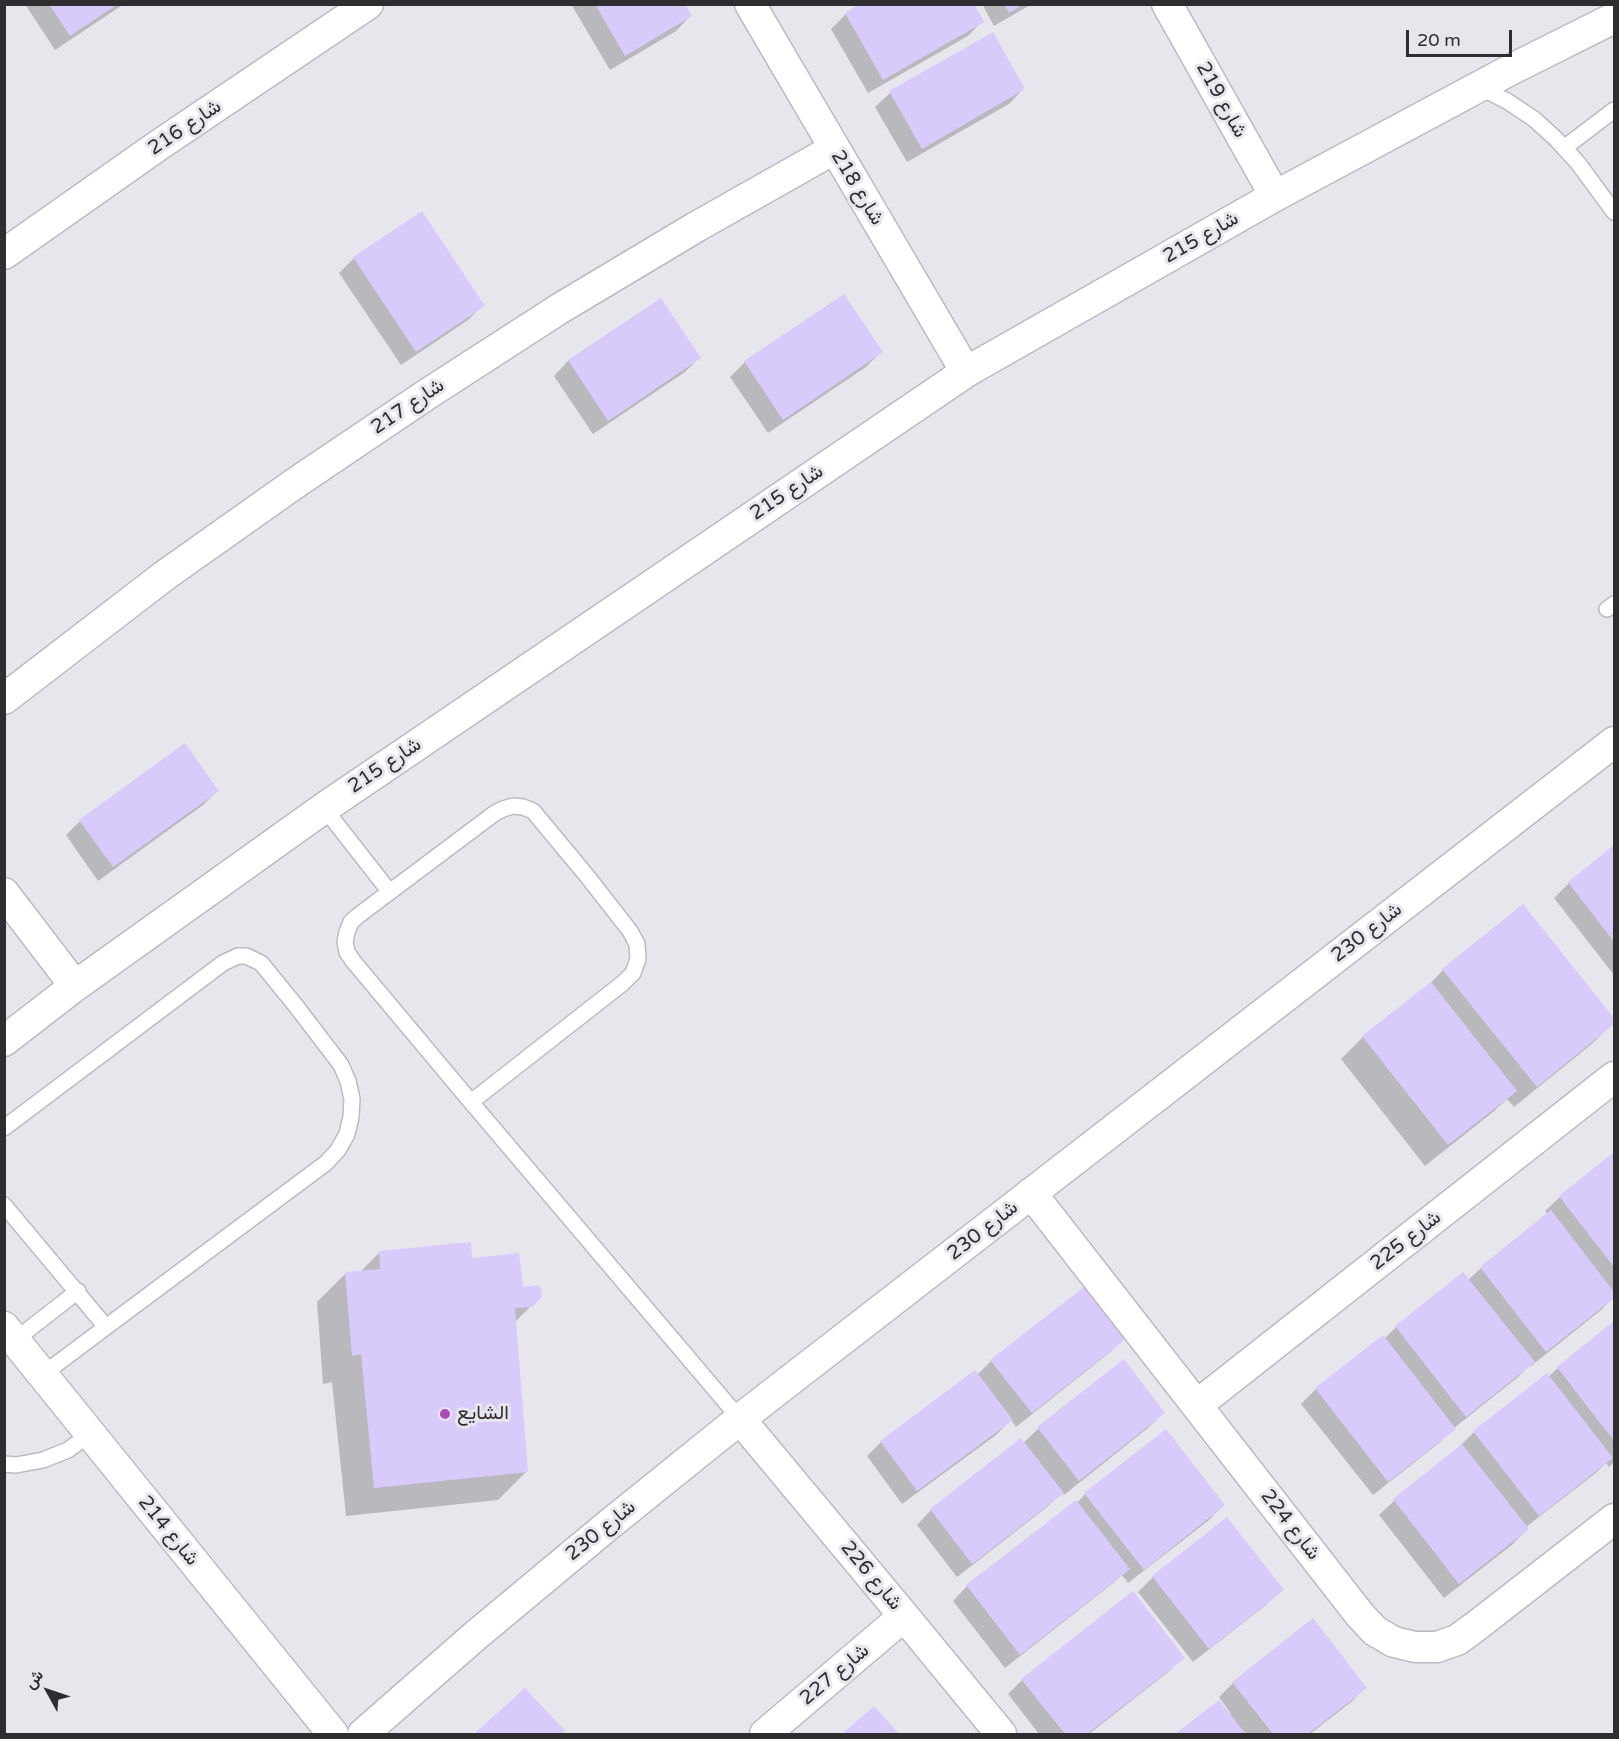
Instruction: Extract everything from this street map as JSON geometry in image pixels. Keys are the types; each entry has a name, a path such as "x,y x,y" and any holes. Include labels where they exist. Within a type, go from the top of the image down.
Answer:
{"street":[{"name":"شارع 216","path":"4,254 159,145 368,4"},
{"name":"شارع 218","path":"750,4 966,372"},
{"name":"شارع 219","path":"1167,4 1275,196"},
{"name":"شارع 215","path":"4,1041 75,986 324,808 966,372 1275,196 1614,18"},
{"name":"شارع 217","path":"4,699 174,570 294,484 426,395 559,309 696,227 834,149"},
{"name":"شارع 230","path":"363,1734 492,1622 740,1419 1614,742"},
{"path":"4,892 75,986"},
{"name":"شارع 225","path":"1197,1405 1614,1077"},
{"name":"شارع 224","path":"1031,1193 1360,1615 1375,1631 1394,1642 1415,1647 1437,1647 1457,1640 1614,1520"},
{"name":"شارع 214","path":"10,1334 333,1734"},
{"name":"شارع 226","path":"740,1419 1000,1734"},
{"name":"شارع 227","path":"765,1734 904,1616"}],"lane":[{"path":"1479,87 1507,101 1534,119 1564,148 1614,212"},
{"path":"1564,148 1614,110"},
{"path":"471,1102 623,984 633,973 638,959 637,944 630,931 540,819 523,807 503,808 495,813 351,922 345,942 347,952 359,969 471,1102 740,1419"},
{"path":"324,808 389,891"},
{"path":"4,1128 223,963 238,956 246,956 261,963 341,1065 352,1099 347,1134 338,1150 326,1163 42,1375"},
{"path":"4,1205 78,1291 106,1328"},
{"path":"10,1334 78,1291"},
{"path":"4,1464 16,1465 43,1460 68,1450 90,1434"}],"building":[{"path":"49,4 118,4 70,36"},
{"path":"595,4 685,4 692,16 625,56"},
{"path":"860,4 974,4 984,22 883,80 845,13"},
{"path":"1004,4 1023,4 1009,13"},
{"path":"993,32 1025,89 922,149 889,91"},
{"path":"422,211 485,306 416,352 353,257"},
{"path":"844,294 883,352 783,420 744,361"},
{"path":"661,298 701,358 608,421 568,360"},
{"path":"185,743 219,791 113,867 79,820"},
{"path":"1614,845 1614,942 1568,882"},
{"path":"1523,904 1614,1018 1614,1024 1537,1087 1442,969"},
{"path":"1431,982 1517,1091 1448,1145 1362,1036"},
{"path":"1614,1152 1614,1267 1559,1196"},
{"path":"1551,1210 1614,1292 1614,1298 1546,1352 1480,1267"},
{"name":"الشايع","path":"471,1242 472,1258 519,1253 523,1287 540,1285 542,1297 532,1307 515,1308 528,1472 374,1488 361,1354 352,1356 345,1272 380,1269 379,1251"},
{"path":"1463,1272 1535,1362 1466,1417 1395,1326"},
{"path":"1084,1287 1126,1339 1032,1413 990,1360"},
{"path":"1614,1321 1614,1441 1557,1367"},
{"path":"1383,1335 1456,1429 1388,1482 1315,1388"},
{"path":"1124,1359 1165,1413 1079,1481 1037,1427"},
{"path":"975,1370 1013,1420 917,1491 880,1441"},
{"path":"1547,1373 1613,1458 1539,1516 1473,1431"},
{"path":"1166,1429 1225,1505 1144,1570 1084,1493"},
{"path":"1021,1438 1064,1493 972,1564 930,1509"},
{"path":"1462,1444 1529,1529 1459,1584 1393,1499"},
{"path":"1076,1500 1130,1569 1020,1655 966,1585"},
{"path":"1227,1517 1284,1590 1209,1649 1152,1576"},
{"path":"1133,1591 1185,1658 1087,1734 1065,1734 1021,1679"},
{"path":"1313,1618 1367,1688 1308,1734 1273,1734 1232,1682"},
{"path":"525,1688 565,1731 562,1734 474,1734"},
{"path":"1219,1700 1246,1734 1175,1734"},
{"path":"874,1706 899,1734 842,1734"}],"place":[{"name":"الشايع","path":"445,1414"}]}
